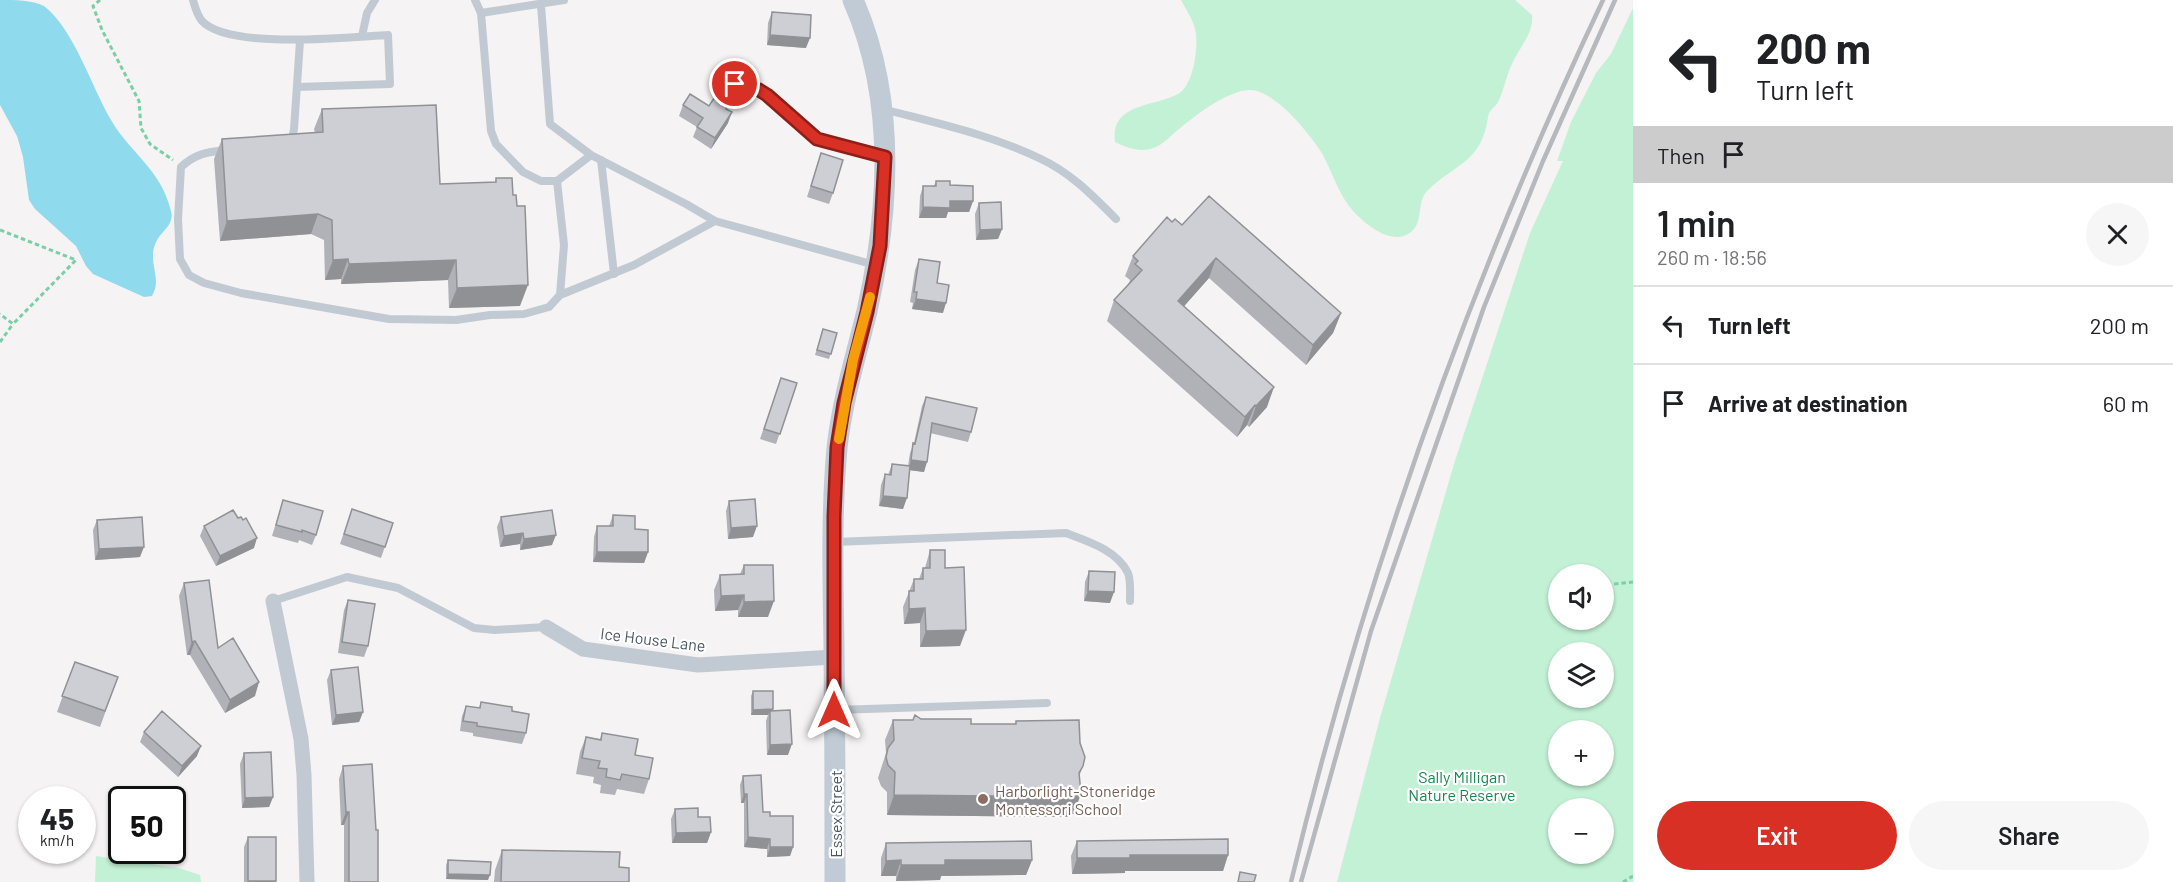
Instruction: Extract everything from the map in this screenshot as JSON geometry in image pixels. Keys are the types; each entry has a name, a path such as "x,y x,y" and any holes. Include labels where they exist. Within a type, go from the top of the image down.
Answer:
{"main road":[{"name":"Essex Street","path":"835,882 834,542 837,447 844,403 876,265 884,206 885,157 877,72 853,0"}],"street":[{"path":"273,601 301,739 307,882"},
{"name":"Ice House Lane","path":"546,627 583,649 698,665 834,657"}],"lane":[{"path":"193,0 196,11 203,22 212,28 236,35 300,41 388,35 390,84 297,87"},
{"path":"362,36 367,13 375,0"},
{"path":"475,0 481,13 491,132 496,144 524,172 541,181 556,181 591,154"},
{"path":"481,13 564,0"},
{"path":"541,5 550,124 601,160 715,221 876,265"},
{"path":"277,144 292,139 300,41"},
{"path":"735,84 759,90 767,95 817,139 885,157"},
{"path":"882,109 988,139 1042,159 1082,185 1116,219"},
{"path":"238,148 205,152 191,157 182,167 178,219 180,259 189,275 204,283 241,293 389,319 456,320 490,315 524,314 549,307 560,295 634,266 715,221"},
{"path":"601,160 614,274"},
{"path":"556,181 564,245 560,295"},
{"path":"834,542 1066,533 1089,541 1113,555 1128,573 1130,601"},
{"path":"273,601 347,577 398,588 474,628 495,630 546,627"},
{"path":"834,710 1047,703"}],"path":[{"path":"100,0 93,6 102,30 139,101 141,128 150,144 182,167"},
{"path":"0,230 76,260 13,324 0,342"},
{"path":"0,314 13,324"},
{"path":"1614,584 1633,582"},
{"path":"1623,882 1633,876"}],"green space":[{"path":"1181,0 1515,0 1532,15 1532,22 1510,69 1498,102 1489,114 1480,144 1473,154 1427,191 1415,228 1404,236 1396,237 1388,236 1372,228 1353,211 1340,191 1323,155 1310,136 1281,105 1260,92 1241,91 1222,99 1154,148 1136,149 1115,142 1115,129 1119,120 1126,113 1178,94 1191,76 1195,58 1196,34"},
{"name":"Sally Milligan Nature Reserve","path":"1633,8 1633,882 1337,882 1380,718 1454,464 1530,233 1563,161 1557,161 1571,122 1596,73 1611,54"},
{"path":"96,856 108,858 108,864 151,864 179,868 200,875 201,882 95,882"}],"water":[{"path":"0,0 39,4 55,16 82,60 111,120 160,184 172,216 154,247 156,283 152,296 144,297 93,274 86,266 76,246 35,209 29,200 23,157 17,136 0,105"}],"building":[{"path":"772,12 811,15 810,38 770,35"},
{"path":"690,94 709,106 716,95 730,103 726,109 732,112 715,138 697,127 703,118 683,105"},
{"path":"436,105 440,184 496,182 496,178 512,178 513,195 516,195 517,206 525,206 528,285 457,288 456,260 349,264 348,259 333,260 332,220 318,214 227,221 222,139 323,132 322,109"},
{"path":"821,153 843,160 833,193 811,186"},
{"path":"936,181 950,181 950,185 973,186 973,201 950,201 950,208 923,207 923,186 936,186"},
{"path":"1209,196 1341,313 1313,345 1216,258 1178,301 1274,387 1245,417 1114,300 1142,270 1135,264 1138,261 1133,256 1167,217 1172,222 1175,219 1182,225"},
{"path":"1001,202 1002,229 980,230 979,203"},
{"path":"919,259 940,262 937,283 949,285 946,303 916,299 917,292 914,292"},
{"path":"823,329 837,333 831,354 817,350"},
{"path":"781,378 797,383 780,434 764,429"},
{"path":"926,397 977,408 971,432 932,423 927,462 911,460 913,443 915,444"},
{"path":"892,464 910,466 907,498 883,496 885,474 891,475"},
{"path":"755,499 757,526 731,528 729,501"},
{"path":"283,500 323,511 316,535 276,525"},
{"path":"352,509 393,523 385,547 344,534"},
{"path":"233,510 238,518 241,517 243,520 246,518 257,538 220,556 204,526"},
{"path":"552,510 556,535 524,539 523,533 504,536 501,517"},
{"path":"613,515 635,516 635,529 648,530 648,552 597,552 597,526 613,526"},
{"path":"142,517 144,547 99,549 97,520"},
{"path":"930,550 945,550 945,568 964,567 966,630 926,631 925,608 909,609 909,591 914,591 914,579 923,579 923,568 930,568"},
{"path":"744,565 773,565 774,601 744,602 744,595 721,596 720,575 744,574"},
{"path":"1089,571 1115,572 1114,592 1088,591"},
{"path":"209,580 218,648 233,638 259,682 230,700 195,641 192,642 184,583"},
{"path":"348,600 375,604 368,646 342,642"},
{"path":"75,662 118,677 105,711 62,696"},
{"path":"358,667 363,712 336,715 331,670"},
{"path":"753,691 773,691 773,709 753,710"},
{"path":"481,702 512,707 512,711 529,714 526,733 477,726 477,723 463,721 466,706 480,708"},
{"path":"790,710 792,744 770,745 770,711"},
{"path":"162,711 201,746 182,766 144,732"},
{"path":"915,715 921,719 971,719 971,724 1079,720 1080,743 1085,757 1079,773 1081,793 1075,794 1075,797 894,795 895,772 888,765 886,757 888,748 894,740 893,720 913,720"},
{"path":"602,733 638,739 635,755 653,758 649,779 622,774 620,780 606,777 607,769 598,768 600,761 582,758 586,737 601,740"},
{"path":"271,752 273,797 245,798 244,753"},
{"path":"372,764 376,830 378,830 378,882 349,882 349,812 346,812 343,766"},
{"path":"761,775 763,812 770,812 770,816 793,816 793,847 770,847 770,839 748,837 747,794 744,794 743,776"},
{"path":"698,808 698,817 710,817 711,832 676,833 675,809"},
{"path":"248,837 276,837 276,881 248,881"},
{"path":"1228,839 1228,855 1130,855 1130,858 1077,858 1077,841"},
{"path":"1031,841 1032,860 945,860 945,865 901,865 901,860 886,861 886,843"},
{"path":"502,850 620,852 619,867 629,868 629,882 501,882"},
{"path":"448,860 491,862 490,875 448,874"},
{"path":"1240,872 1256,875 1254,882 1238,882"}],"railway":[{"path":"1291,882 1352,656 1424,433 1508,214 1603,0"},
{"path":"1301,882 1371,631 1484,307 1543,161 1615,0"}],"slow traffic":[{"path":"839,439 853,360 870,297"}],"place":[{"name":"Harborlight-Stoneridge Montessori School","path":"983,799"}],"route":[{"path":"735,84 759,90 767,95 817,139 885,157 886,161 880,246 867,312 853,360 837,447 834,516 834,710"}]}
